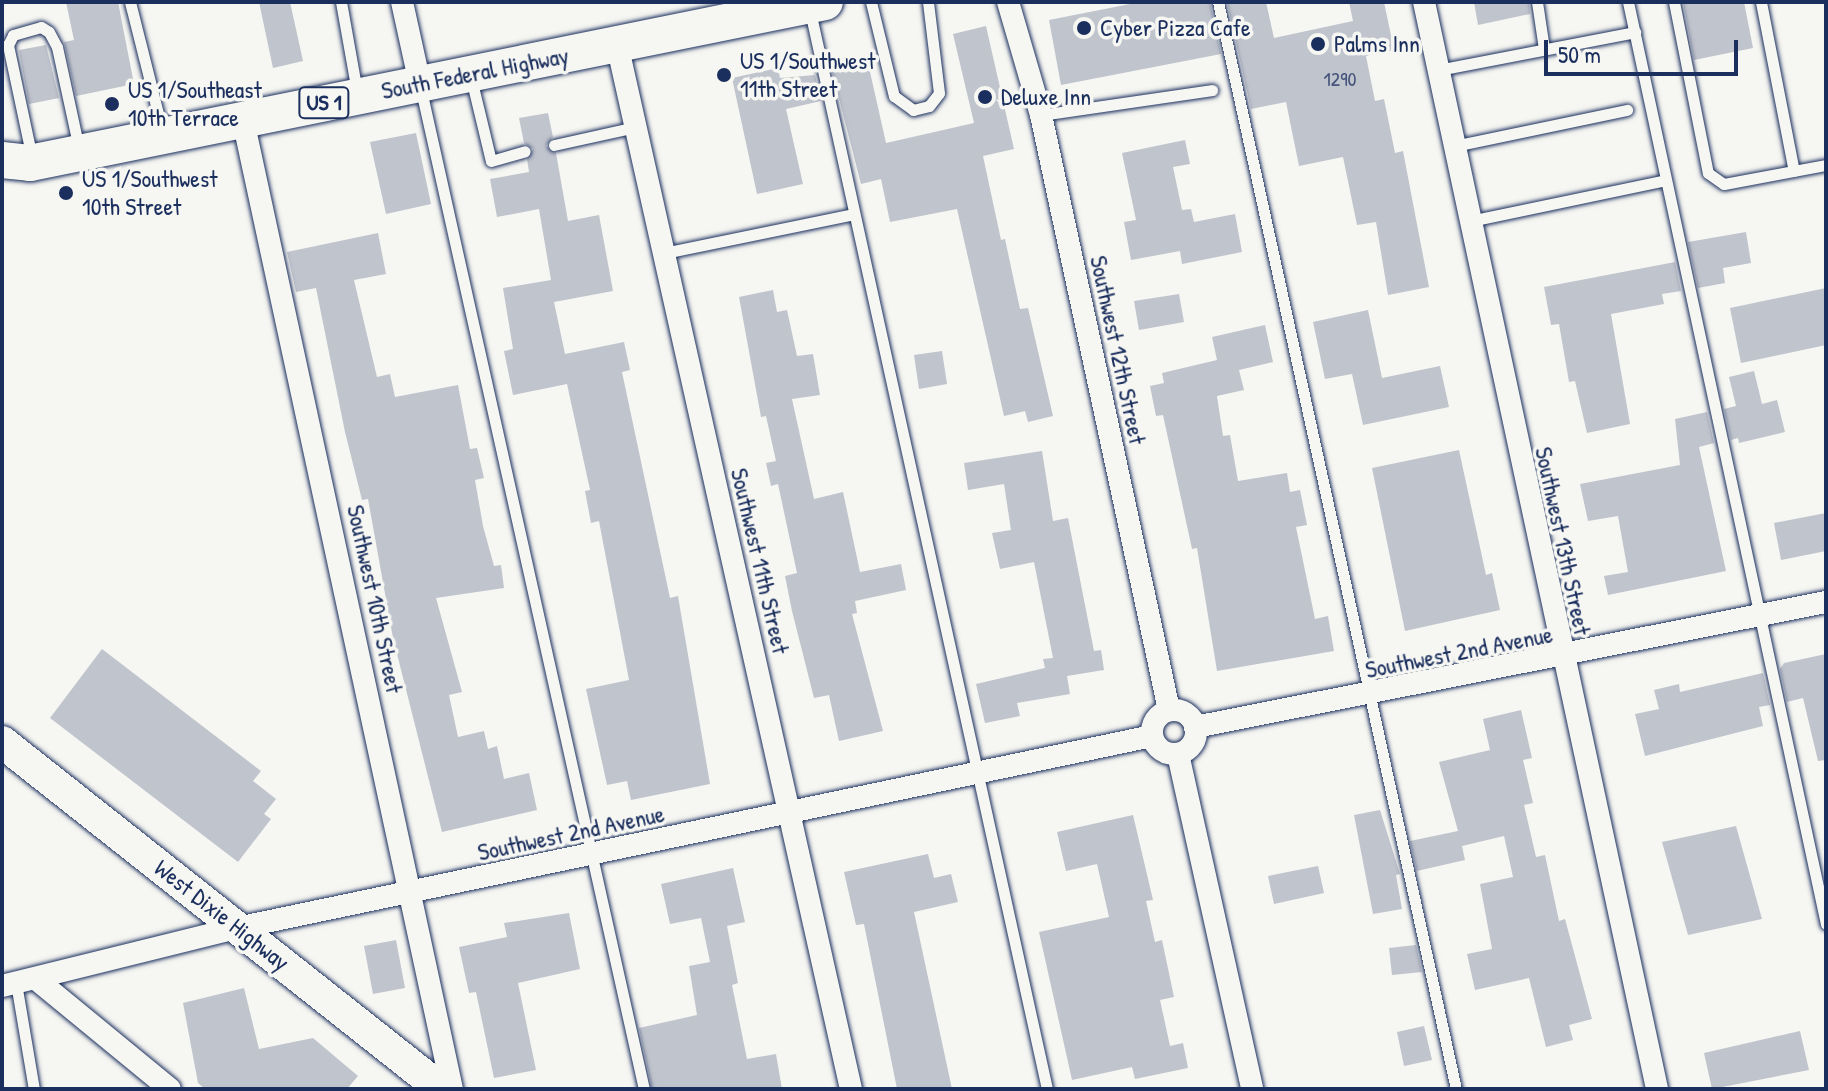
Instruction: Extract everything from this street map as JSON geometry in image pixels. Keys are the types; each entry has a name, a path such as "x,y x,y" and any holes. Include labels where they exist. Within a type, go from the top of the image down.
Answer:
{"main road":[{"name":"South Federal Highway","path":"17,167 814,3"},
{"name":"West Dixie Highway","path":"2,742 441,1089"}],"street":[{"path":"402,2 420,84"},
{"name":"Southwest 12th Street","path":"1008,2 1041,115 1169,710"},
{"name":"Southwest 13th Street","path":"1424,2 1561,658 1657,1089"},
{"name":"Southwest 11th Street","path":"617,44 851,1089"},
{"name":"Southwest 10th Street","path":"243,120 412,892 452,1089"},
{"name":"Southwest 2nd Avenue","path":"1195,727 1370,696 1826,602"},
{"path":"1169,710 1185,713 1195,727 1193,745 1178,754 1159,749 1152,736 1154,721 1169,710"},
{"name":"Southwest 2nd Avenue","path":"18,983 237,928 978,776 1152,736"},
{"path":"1178,754 1252,1089"},
{"path":"18,983 170,1089"}],"lane":[{"path":"130,2 164,136"},
{"path":"341,2 358,96"},
{"path":"871,2 894,96 913,110 929,106 939,93 928,2"},
{"path":"1218,2 1456,1089"},
{"path":"1537,2 1544,49"},
{"path":"1628,2 1826,924"},
{"path":"1674,2 1708,173 1724,184 1826,165"},
{"path":"1761,2 1794,171"},
{"path":"814,3 854,214 1047,1089"},
{"path":"17,167 8,45 13,35 41,27 57,47 80,154"},
{"path":"1438,70 1635,32"},
{"path":"470,74 491,161 525,151"},
{"path":"420,84 644,1089"},
{"path":"1041,115 1212,90"},
{"path":"1454,146 1627,110"},
{"path":"554,145 636,127"},
{"path":"1470,221 1666,180"},
{"path":"664,253 854,214"},
{"path":"18,983 34,1089"}],"building":[{"path":"66,2 118,2 134,84 76,96 64,42 74,40"},
{"path":"259,2 290,2 303,61 273,68"},
{"path":"1140,2 1210,2 1221,54 1061,85 1049,20"},
{"path":"1227,2 1266,2 1274,38 1353,21 1349,2 1384,2 1394,50 1366,56 1375,101 1384,99 1395,153 1403,151 1429,287 1388,295 1376,222 1357,225 1343,157 1299,166 1286,102 1251,109"},
{"path":"1474,2 1529,2 1530,14 1478,25"},
{"path":"1683,2 1744,2 1753,48 1694,60"},
{"path":"986,26 1014,149 983,156 1001,240 1005,239 1020,309 1028,308 1053,416 1028,422 1025,411 1004,416 957,209 890,222 881,179 861,184 832,71 868,63 886,143 974,123 953,34"},
{"path":"46,45 59,98 29,104 19,50"},
{"path":"778,68 780,78 815,75 821,101 786,109 803,184 757,194 732,78"},
{"path":"548,113 553,137 546,146 556,153 568,221 599,215 613,291 554,302 565,354 624,342 630,370 622,372 670,598 678,596 710,784 631,800 627,781 607,785 586,689 629,680 599,521 591,523 585,491 590,490 567,384 513,395 504,351 513,349 503,288 551,280 539,209 497,217 490,179 529,172 527,159 533,149 524,143 519,118"},
{"path":"416,133 431,204 386,214 370,142"},
{"path":"1185,140 1190,164 1173,167 1182,210 1191,209 1194,222 1235,214 1242,252 1182,264 1180,251 1131,260 1124,222 1136,220 1122,153"},
{"path":"1746,232 1751,263 1723,268 1725,283 1698,288 1688,242"},
{"path":"378,233 386,274 354,280 377,377 390,374 395,397 458,385 470,449 477,448 484,478 475,480 483,526 494,566 501,565 504,588 436,598 462,692 449,695 458,737 484,731 488,749 497,746 504,779 529,773 537,810 442,832 393,638 368,499 362,500 345,432 316,288 296,292 287,252"},
{"path":"1675,262 1681,291 1662,294 1664,304 1611,314 1630,424 1587,433 1575,381 1569,382 1559,324 1551,325 1544,287"},
{"path":"1826,288 1826,345 1741,363 1730,308"},
{"path":"773,290 777,312 787,310 797,356 813,354 820,395 792,399 814,499 843,492 860,572 901,564 906,590 855,601 857,613 852,614 883,731 839,741 829,695 814,698 792,611 785,576 797,573 778,484 771,486 766,463 776,461 766,416 761,417 739,297"},
{"path":"1179,294 1184,322 1139,330 1134,301"},
{"path":"1368,310 1382,378 1440,366 1449,407 1363,425 1352,374 1325,379 1313,322"},
{"path":"1265,325 1273,362 1239,370 1244,390 1217,396 1223,436 1230,435 1238,481 1287,473 1290,492 1300,490 1307,525 1296,527 1315,619 1328,616 1334,651 1217,671 1197,548 1192,549 1163,415 1156,416 1150,386 1164,383 1162,373 1217,360 1212,337"},
{"path":"942,351 947,384 919,389 914,355"},
{"path":"1754,371 1762,404 1777,400 1785,432 1739,443 1738,438 1731,440 1724,409 1736,406 1729,377"},
{"path":"1707,412 1714,443 1699,447 1726,571 1608,595 1604,576 1628,572 1618,516 1588,521 1580,484 1680,465 1675,419"},
{"path":"1459,450 1486,575 1492,573 1500,610 1405,631 1372,468"},
{"path":"1042,451 1053,521 1068,518 1094,651 1101,650 1104,670 1067,676 1070,694 1017,703 1020,716 985,723 976,684 1045,668 1043,659 1053,658 1034,562 1000,569 992,533 1011,530 1004,484 968,490 964,463"},
{"path":"1826,513 1826,551 1781,560 1774,523"},
{"path":"102,649 261,771 253,781 276,799 264,814 271,819 238,862 50,718"},
{"path":"1826,654 1826,760 1818,761 1803,698 1787,702 1780,669 1784,663"},
{"path":"1763,673 1770,705 1759,707 1763,726 1645,756 1635,714 1659,709 1654,690 1679,684 1680,692"},
{"path":"1521,710 1532,758 1523,760 1533,803 1524,805 1536,857 1545,855 1559,921 1565,919 1592,1019 1569,1025 1573,1040 1546,1047 1529,978 1475,990 1467,954 1492,949 1480,884 1513,877 1504,836 1462,846 1465,860 1417,871 1410,841 1458,831 1439,762 1490,750 1483,719"},
{"path":"1380,810 1400,874 1396,875 1402,909 1373,914 1354,815"},
{"path":"1133,815 1153,900 1146,901 1155,942 1162,940 1174,997 1160,1000 1170,1046 1183,1043 1188,1068 1135,1079 1132,1067 1072,1080 1039,932 1109,917 1097,864 1066,871 1057,832"},
{"path":"1736,826 1762,919 1688,935 1662,842"},
{"path":"928,854 934,878 951,874 958,902 914,912 952,1089 897,1089 864,924 856,925 844,872"},
{"path":"1318,866 1324,893 1274,904 1268,876"},
{"path":"733,868 745,922 727,926 738,983 732,985 747,1059 776,1054 782,1089 652,1089 639,1028 697,1015 689,966 710,962 701,918 670,924 661,884"},
{"path":"569,913 580,969 518,983 536,1070 494,1078 476,992 469,993 459,947 507,937 504,923"},
{"path":"396,940 405,988 373,994 364,946"},
{"path":"1416,945 1422,972 1392,975 1389,948"},
{"path":"244,988 259,1049 313,1038 358,1076 347,1089 205,1089 198,1083 183,1003"},
{"path":"1424,1026 1432,1060 1404,1066 1397,1032"},
{"path":"1800,1031 1809,1070 1712,1089 1704,1053"}],"place":[{"name":"Cyber Pizza Cafe","path":"1084,28"},
{"name":"Palms Inn","path":"1318,44"},
{"name":"US 1/Southwest 11th Street","path":"724,75"},
{"name":"Deluxe Inn","path":"985,97"},
{"name":"US 1/Southeast 10th Terrace","path":"112,104"},
{"name":"US 1/Southwest 10th Street","path":"66,193"}]}
